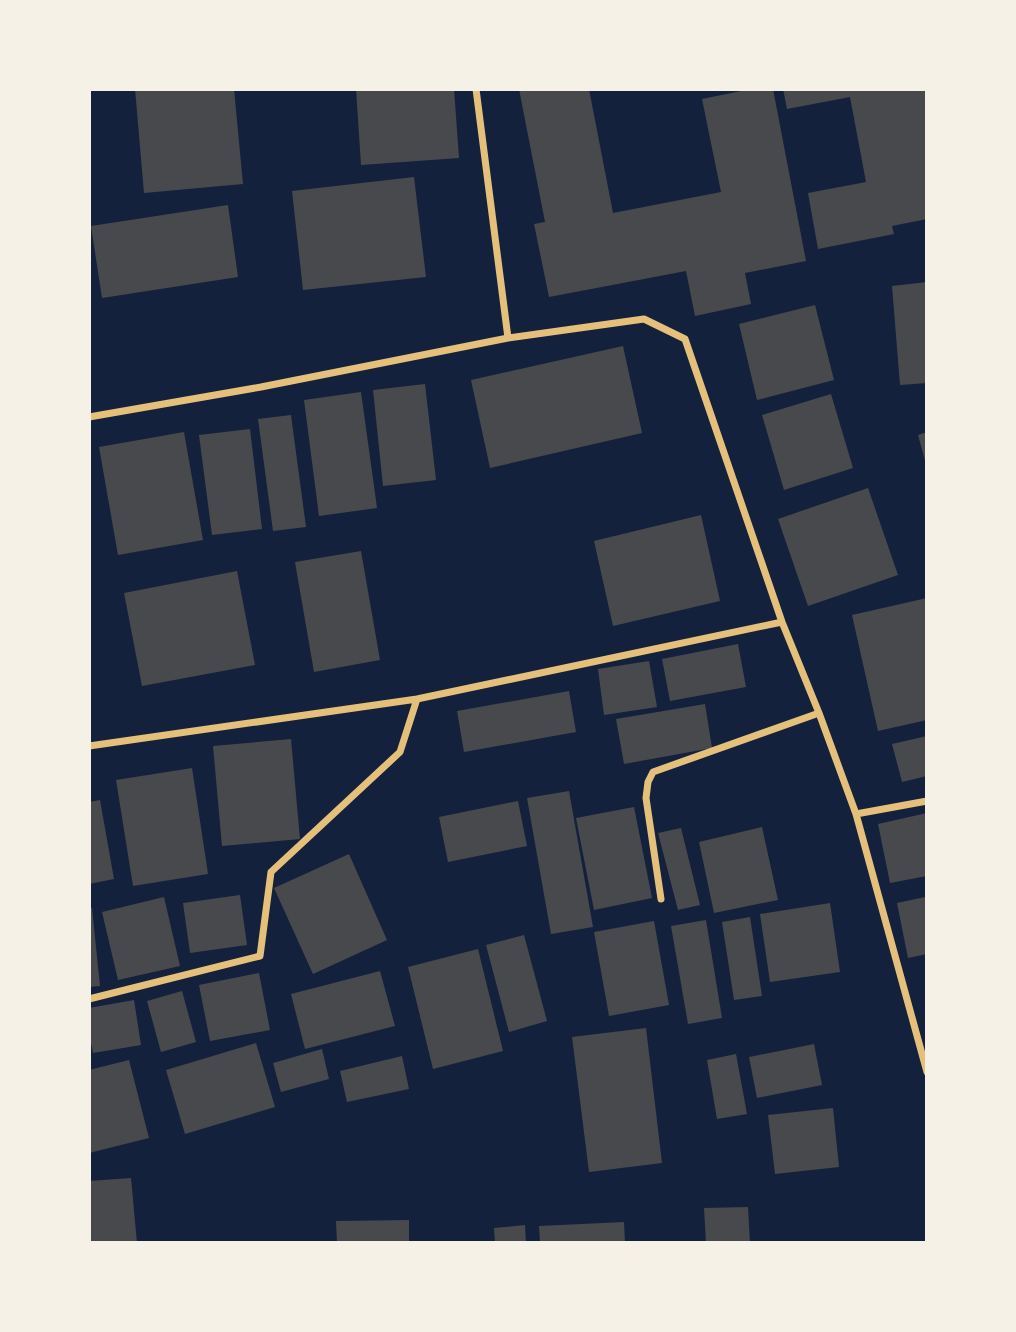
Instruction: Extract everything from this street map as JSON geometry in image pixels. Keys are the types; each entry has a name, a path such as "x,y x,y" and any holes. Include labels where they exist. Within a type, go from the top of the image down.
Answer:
{"street":[{"path":"476,89 508,338"},
{"path":"89,417 261,387 508,338 644,318 685,339 782,622 856,814 927,1072"},
{"path":"89,747 417,699 782,622"},
{"path":"89,999 260,956 271,872 400,752 417,699"},
{"path":"661,899 646,798 648,782 653,772 819,713"},
{"path":"856,814 927,801"}],"building":[{"path":"135,89 234,89 243,184 144,193"},
{"path":"356,89 454,89 459,158 361,165"},
{"path":"519,89 589,89 613,213 721,192 702,99 751,89 773,89 806,261 745,273 751,304 695,316 686,271 549,297 534,224 545,222"},
{"path":"783,89 927,89 927,219 892,226 894,234 818,249 808,193 866,182 850,97 787,109"},
{"path":"414,177 426,277 303,290 292,191"},
{"path":"228,205 238,277 102,298 91,226"},
{"path":"927,282 927,383 900,385 892,286"},
{"path":"815,305 834,380 757,400 739,324"},
{"path":"623,346 642,433 490,468 471,380"},
{"path":"425,384 436,480 383,486 373,390"},
{"path":"361,392 377,508 319,516 304,400"},
{"path":"831,394 853,468 784,490 762,415"},
{"path":"291,415 306,527 273,531 258,419"},
{"path":"250,429 262,529 212,535 199,435"},
{"path":"184,432 203,540 118,555 99,447"},
{"path":"927,432 927,464 926,464 918,435"},
{"path":"868,488 898,575 808,606 778,519"},
{"path":"701,515 720,601 613,626 594,541"},
{"path":"361,551 380,660 314,672 295,562"},
{"path":"237,571 255,665 142,686 124,593"},
{"path":"927,598 927,720 878,731 852,615"},
{"path":"738,644 746,687 670,701 662,659"},
{"path":"649,661 657,707 604,715 598,669"},
{"path":"569,691 576,732 464,752 457,711"},
{"path":"705,704 712,748 624,764 616,719"},
{"path":"927,736 927,776 902,782 892,744"},
{"path":"291,739 300,839 222,846 213,746"},
{"path":"192,768 208,874 133,886 116,780"},
{"path":"569,791 593,927 551,934 527,798"},
{"path":"100,800 114,879 89,884 89,802"},
{"path":"518,801 527,846 448,862 439,817"},
{"path":"634,807 652,898 594,910 576,818"},
{"path":"927,813 927,876 890,883 878,824"},
{"path":"762,827 778,900 714,913 699,842"},
{"path":"681,828 700,905 678,910 658,833"},
{"path":"349,854 387,940 313,974 274,888"},
{"path":"240,895 247,945 190,953 183,903"},
{"path":"164,897 180,966 118,980 102,912"},
{"path":"925,897 927,954 908,958 897,903"},
{"path":"830,903 840,972 770,982 760,914"},
{"path":"89,908 92,908 100,986 89,987"},
{"path":"750,917 762,996 734,1000 722,922"},
{"path":"706,920 722,1018 688,1024 671,926"},
{"path":"654,921 669,1005 609,1016 594,932"},
{"path":"524,935 547,1021 509,1032 486,945"},
{"path":"478,949 503,1051 433,1069 408,967"},
{"path":"380,971 395,1026 305,1049 291,994"},
{"path":"259,973 270,1030 210,1041 199,985"},
{"path":"182,991 196,1042 161,1052 147,1001"},
{"path":"134,1000 141,1045 93,1053 89,1033 89,1008"},
{"path":"646,1028 662,1163 589,1172 572,1037"},
{"path":"256,1043 275,1107 185,1134 166,1070"},
{"path":"814,1044 822,1085 757,1098 749,1057"},
{"path":"322,1049 329,1079 281,1092 273,1063"},
{"path":"736,1054 747,1114 717,1119 707,1060"},
{"path":"402,1056 409,1089 347,1102 340,1071"},
{"path":"129,1060 149,1138 89,1153 89,1070"},
{"path":"833,1108 839,1167 775,1174 768,1115"},
{"path":"131,1178 137,1243 89,1243 89,1181"},
{"path":"748,1207 750,1243 706,1243 704,1208"},
{"path":"409,1220 409,1243 337,1243 336,1221"},
{"path":"624,1222 625,1243 540,1243 539,1226"},
{"path":"525,1225 526,1243 495,1243 494,1228"}]}
